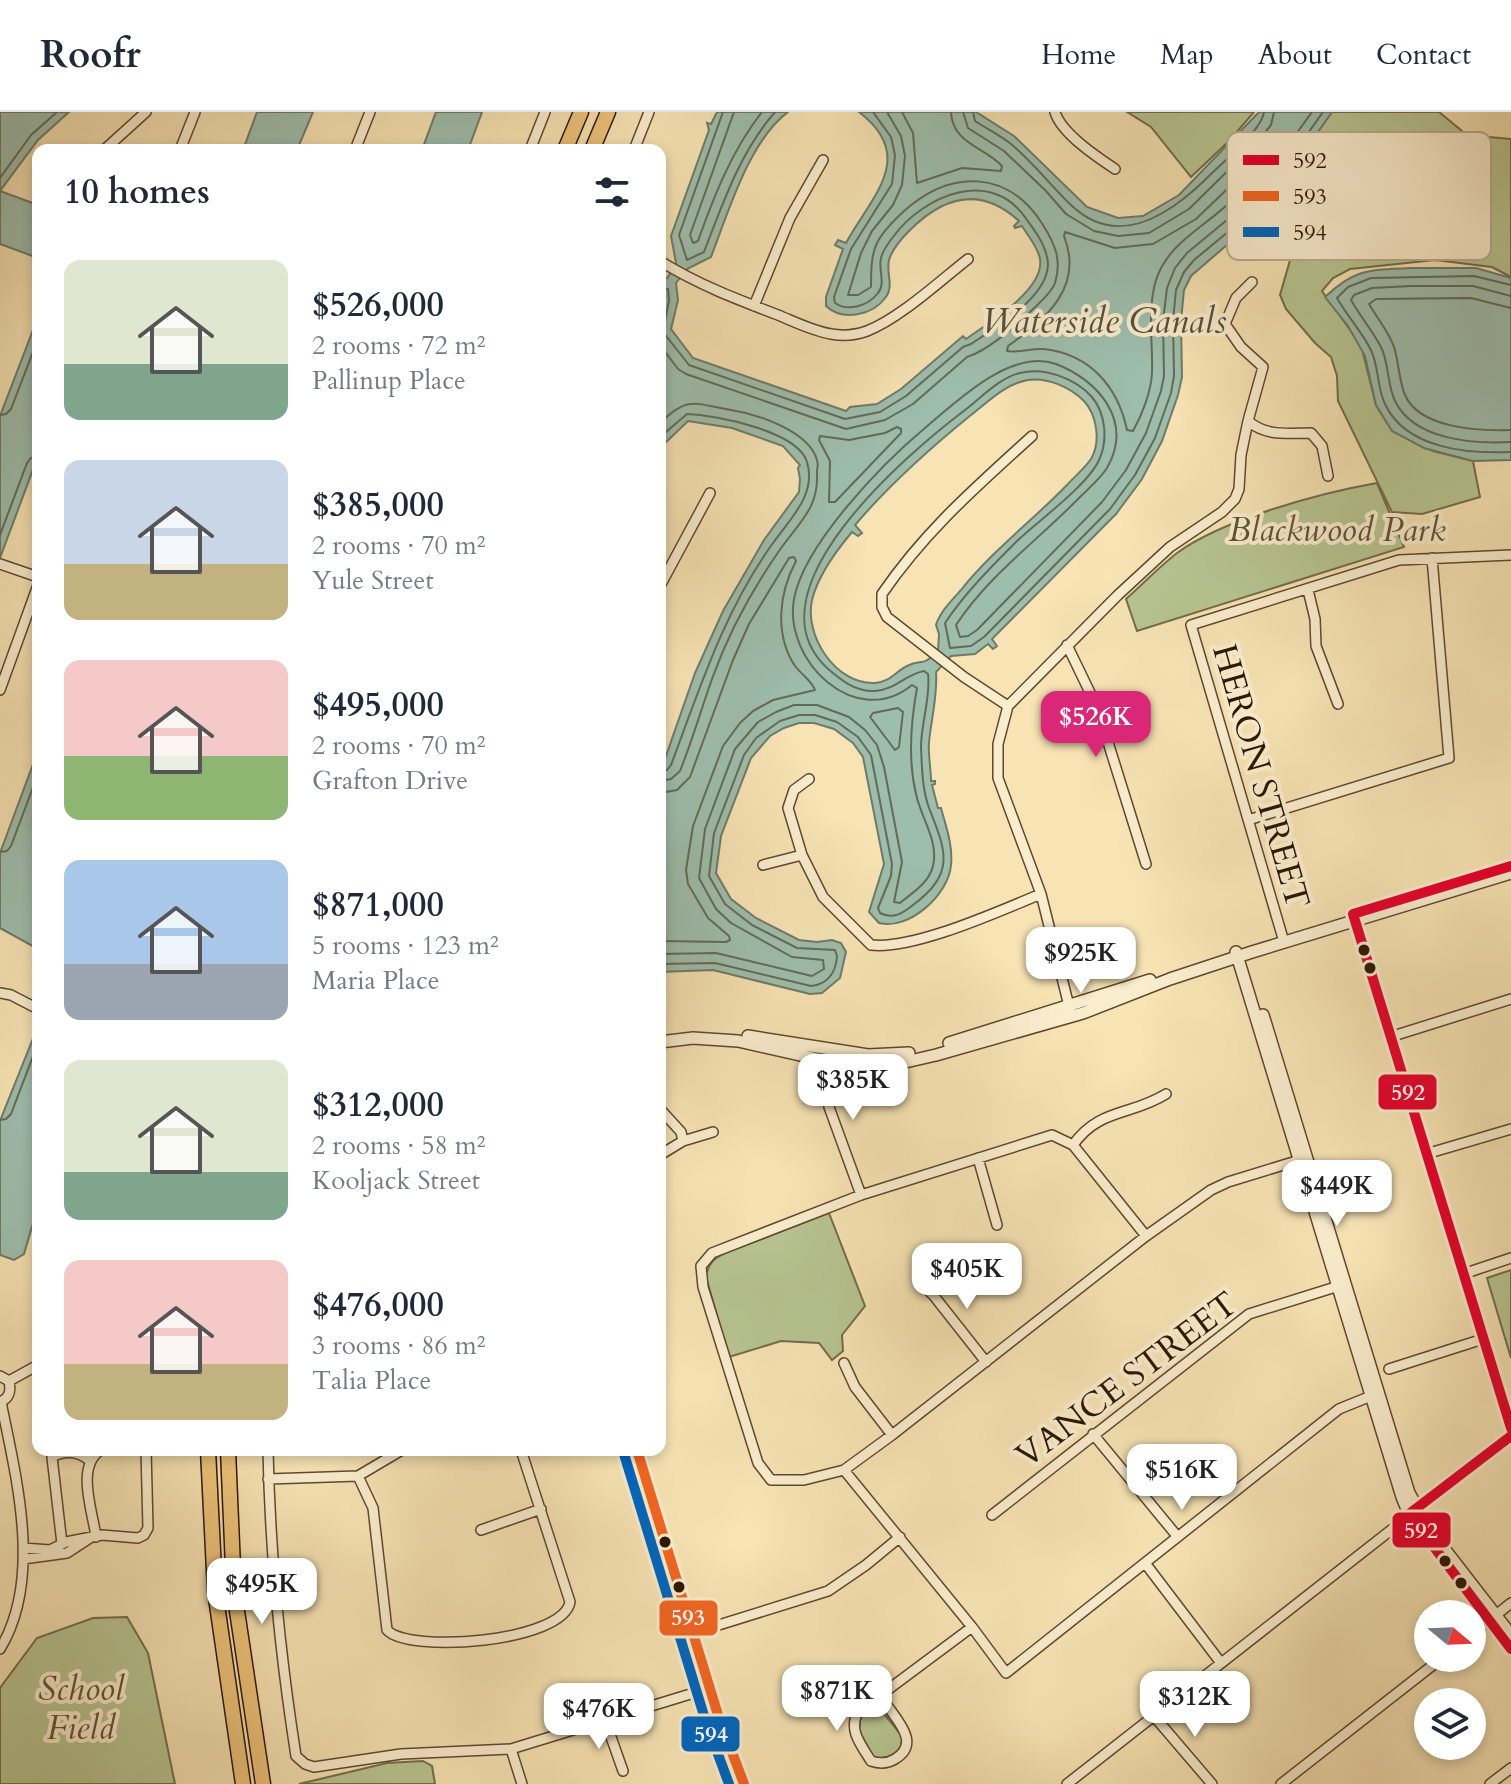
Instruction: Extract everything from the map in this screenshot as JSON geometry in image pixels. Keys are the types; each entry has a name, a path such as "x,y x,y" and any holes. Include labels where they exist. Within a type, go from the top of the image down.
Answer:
{"highway":[{"path":"568,144 581,112"},
{"path":"595,144 608,112"},
{"path":"208,1456 215,1591 243,1784"},
{"path":"228,1456 234,1591 263,1784"}],"street":[{"path":"111,144 146,112"},
{"path":"182,144 195,112"},
{"path":"357,144 370,112"},
{"path":"532,144 545,112"},
{"path":"636,144 649,112"},
{"path":"1055,112 1059,122 1115,169"},
{"path":"754,306 790,218 823,160"},
{"path":"666,265 697,283 832,334 866,331 884,323 968,259"},
{"path":"1252,282 1236,298 1225,324 1241,347 1263,367 1277,366"},
{"path":"1073,1011 1041,894 998,778 998,744 1008,706 1170,547 1222,512 1235,499 1248,421 1263,367"},
{"path":"1248,421 1257,429 1270,433 1311,433 1322,446 1328,476"},
{"path":"1008,706 964,677 887,617 882,607 882,594 906,558 950,511 1032,436"},
{"path":"666,575 710,493"},
{"path":"1338,704 1316,646 1315,619 1308,590 1399,560 1511,555"},
{"path":"1248,820 1449,758 1432,558"},
{"path":"0,564 32,575"},
{"name":"HERON STREET","path":"1283,939 1191,625 1308,590"},
{"path":"0,690 32,602"},
{"path":"1067,645 1097,707 1146,864"},
{"path":"809,779 794,790 788,808 802,855 823,897 871,945 897,944 955,928 1041,894"},
{"path":"763,865 802,855"},
{"path":"666,1039 738,1041 888,1066 1073,1011 1511,866"},
{"path":"1354,917 1511,873"},
{"path":"1354,917 1511,1428"},
{"path":"1239,954 1413,1512 1492,1618 1511,1649"},
{"path":"0,993 32,1006"},
{"path":"1390,1037 1511,999"},
{"path":"832,1056 827,1092 829,1107 861,1195"},
{"path":"1073,1145 1084,1130 1099,1120 1150,1104 1166,1094"},
{"path":"666,1116 681,1132 683,1141"},
{"path":"1426,1154 1511,1129"},
{"path":"666,1151 683,1141 713,1132"},
{"path":"1146,1236 1073,1145 1052,1135 861,1195 712,1253 701,1266 703,1287 758,1463 771,1480 804,1480 844,1470 1146,1236 1211,1190 1302,1159"},
{"path":"978,1158 997,1225"},
{"path":"1463,1274 1511,1258"},
{"path":"921,1283 986,1362"},
{"name":"VANCE STREET","path":"992,1515 1249,1314 1341,1285"},
{"path":"1389,1369 1483,1339"},
{"path":"844,1363 855,1387 892,1435"},
{"path":"0,1649 13,1623 21,1589 23,1554 14,1468 1,1402 10,1393 4,1379 32,1367"},
{"path":"844,1470 1006,1673 1339,1409 1374,1394"},
{"path":"1093,1434 1177,1536"},
{"path":"1067,1784 1511,1436"},
{"path":"54,1456 52,1457 62,1544"},
{"path":"82,1456 89,1460"},
{"path":"89,1460 94,1456"},
{"path":"23,1554 93,1538 138,1538 144,1535 148,1528 146,1456"},
{"path":"268,1456 269,1519 277,1613 296,1756 305,1764 314,1767 401,1754 511,1749 710,1688"},
{"path":"268,1479 358,1476 392,1456"},
{"path":"358,1476 373,1508 385,1622 392,1634 406,1638 479,1642 550,1623 565,1614 570,1602 523,1456"},
{"path":"639,1456 710,1688 744,1784"},
{"path":"89,1460 93,1538"},
{"path":"481,1530 541,1509"},
{"path":"693,1633 828,1591 900,1537"},
{"path":"23,1554 67,1553 93,1538"},
{"path":"1145,1563 1221,1663"},
{"path":"1486,1623 1511,1603"},
{"path":"1492,1618 1511,1635"},
{"path":"881,1695 886,1707 905,1731 907,1744 901,1755 881,1764 871,1761 853,1727 858,1712 972,1627"},
{"path":"1281,1784 1424,1672"},
{"path":"1153,1715 1212,1784"},
{"path":"605,1720 623,1771"},
{"path":"511,1749 522,1784"},
{"path":"1490,1784 1511,1768"}],"green space":[{"path":"1127,112 1254,112 1237,132 1227,132 1227,143 1191,177 1151,127"},
{"path":"1329,112 1439,112 1463,132 1318,132"},
{"path":"1491,137 1511,139 1511,277 1492,267 1435,260 1491,260"},
{"path":"1290,260 1435,260 1350,269 1333,278 1322,291 1361,345 1376,405 1387,423 1433,451 1473,461 1480,497 1422,514 1392,512 1338,401 1337,376 1331,357 1286,309 1280,295"},
{"name":"Blackwood Park","path":"1377,483 1404,547 1137,631 1126,599 1177,553 1220,529 1273,509"},
{"path":"829,1213 865,1306 842,1335 843,1351 832,1360 819,1343 781,1341 729,1357 706,1277 710,1265 727,1252"},
{"path":"1511,1270 1511,1358 1487,1278"},
{"name":"School Field","path":"127,1617 148,1653 175,1784 0,1784 0,1688 37,1638 93,1618"},
{"path":"876,1704 903,1737 900,1750 886,1760 874,1758 859,1731 860,1717"},
{"path":"423,1761 432,1766 435,1784 299,1784 387,1763"}],"water":[{"path":"0,112 69,112 32,144 0,191"},
{"path":"257,112 313,112 300,144 245,144"},
{"path":"436,112 482,112 470,144 424,144"},
{"name":"Waterside Canals","path":"717,112 788,112 774,125 751,159 711,257 687,269 676,283 678,300 671,329 693,358 846,411 850,407 877,404 901,389 963,336 966,339 1013,305 1034,282 1040,259 1022,226 1015,228 1019,221 1005,210 977,200 949,203 923,218 892,252 888,293 880,303 866,312 849,315 826,306 826,297 843,249 835,245 838,240 846,243 877,193 887,161 885,145 876,129 859,112 976,112 1014,136 1087,207 1118,218 1143,216 1179,195 1227,145 1227,245 1191,276 1184,290 1182,377 1178,395 1162,441 1142,479 1116,514 992,639 997,646 993,649 988,644 975,654 951,656 936,672 929,742 931,781 935,781 932,785 947,829 951,865 949,876 935,898 914,916 891,924 879,923 869,912 884,864 863,757 853,743 834,729 814,723 799,723 770,736 751,758 721,836 716,873 731,899 756,918 799,940 841,943 846,952 840,978 822,993 810,994 713,970 666,972 666,756 695,673 723,611 764,540 799,492 800,479 800,465 783,446 732,428 688,421 666,442 666,278 676,263 671,236 709,130 707,123 711,124","holes":["1035,379 1065,387 1088,407 1095,421 1097,437 1091,459 986,562 947,606 936,625 938,651 925,661 907,666 880,682 861,681 848,676 826,656 813,628 812,600 828,564 852,532 858,536 862,533 855,525 868,510 955,428 1012,385"]},
{"name":"Waterside Canals","path":"1259,112 1332,112 1318,132 1240,132"},
{"path":"0,191 32,203 32,256 0,244"},
{"path":"1476,268 1511,278 1511,460 1473,461 1424,448 1392,431 1376,405 1365,356 1348,326 1325,297 1364,272"},
{"path":"32,333 32,472 0,558 0,416"},
{"path":"32,767 32,946 0,928 0,853"},
{"path":"32,1041 32,1227 24,1254 14,1260 0,1255 0,1121"}],"transit line":[{"name":"592","path":"1511,866 1353,914 1511,1428"},
{"name":"592","path":"1511,1436 1409,1514 1511,1649"},
{"name":"594","path":"625,1456 705,1719 729,1784"},
{"name":"593","path":"639,1456 718,1715 744,1784"}]}
